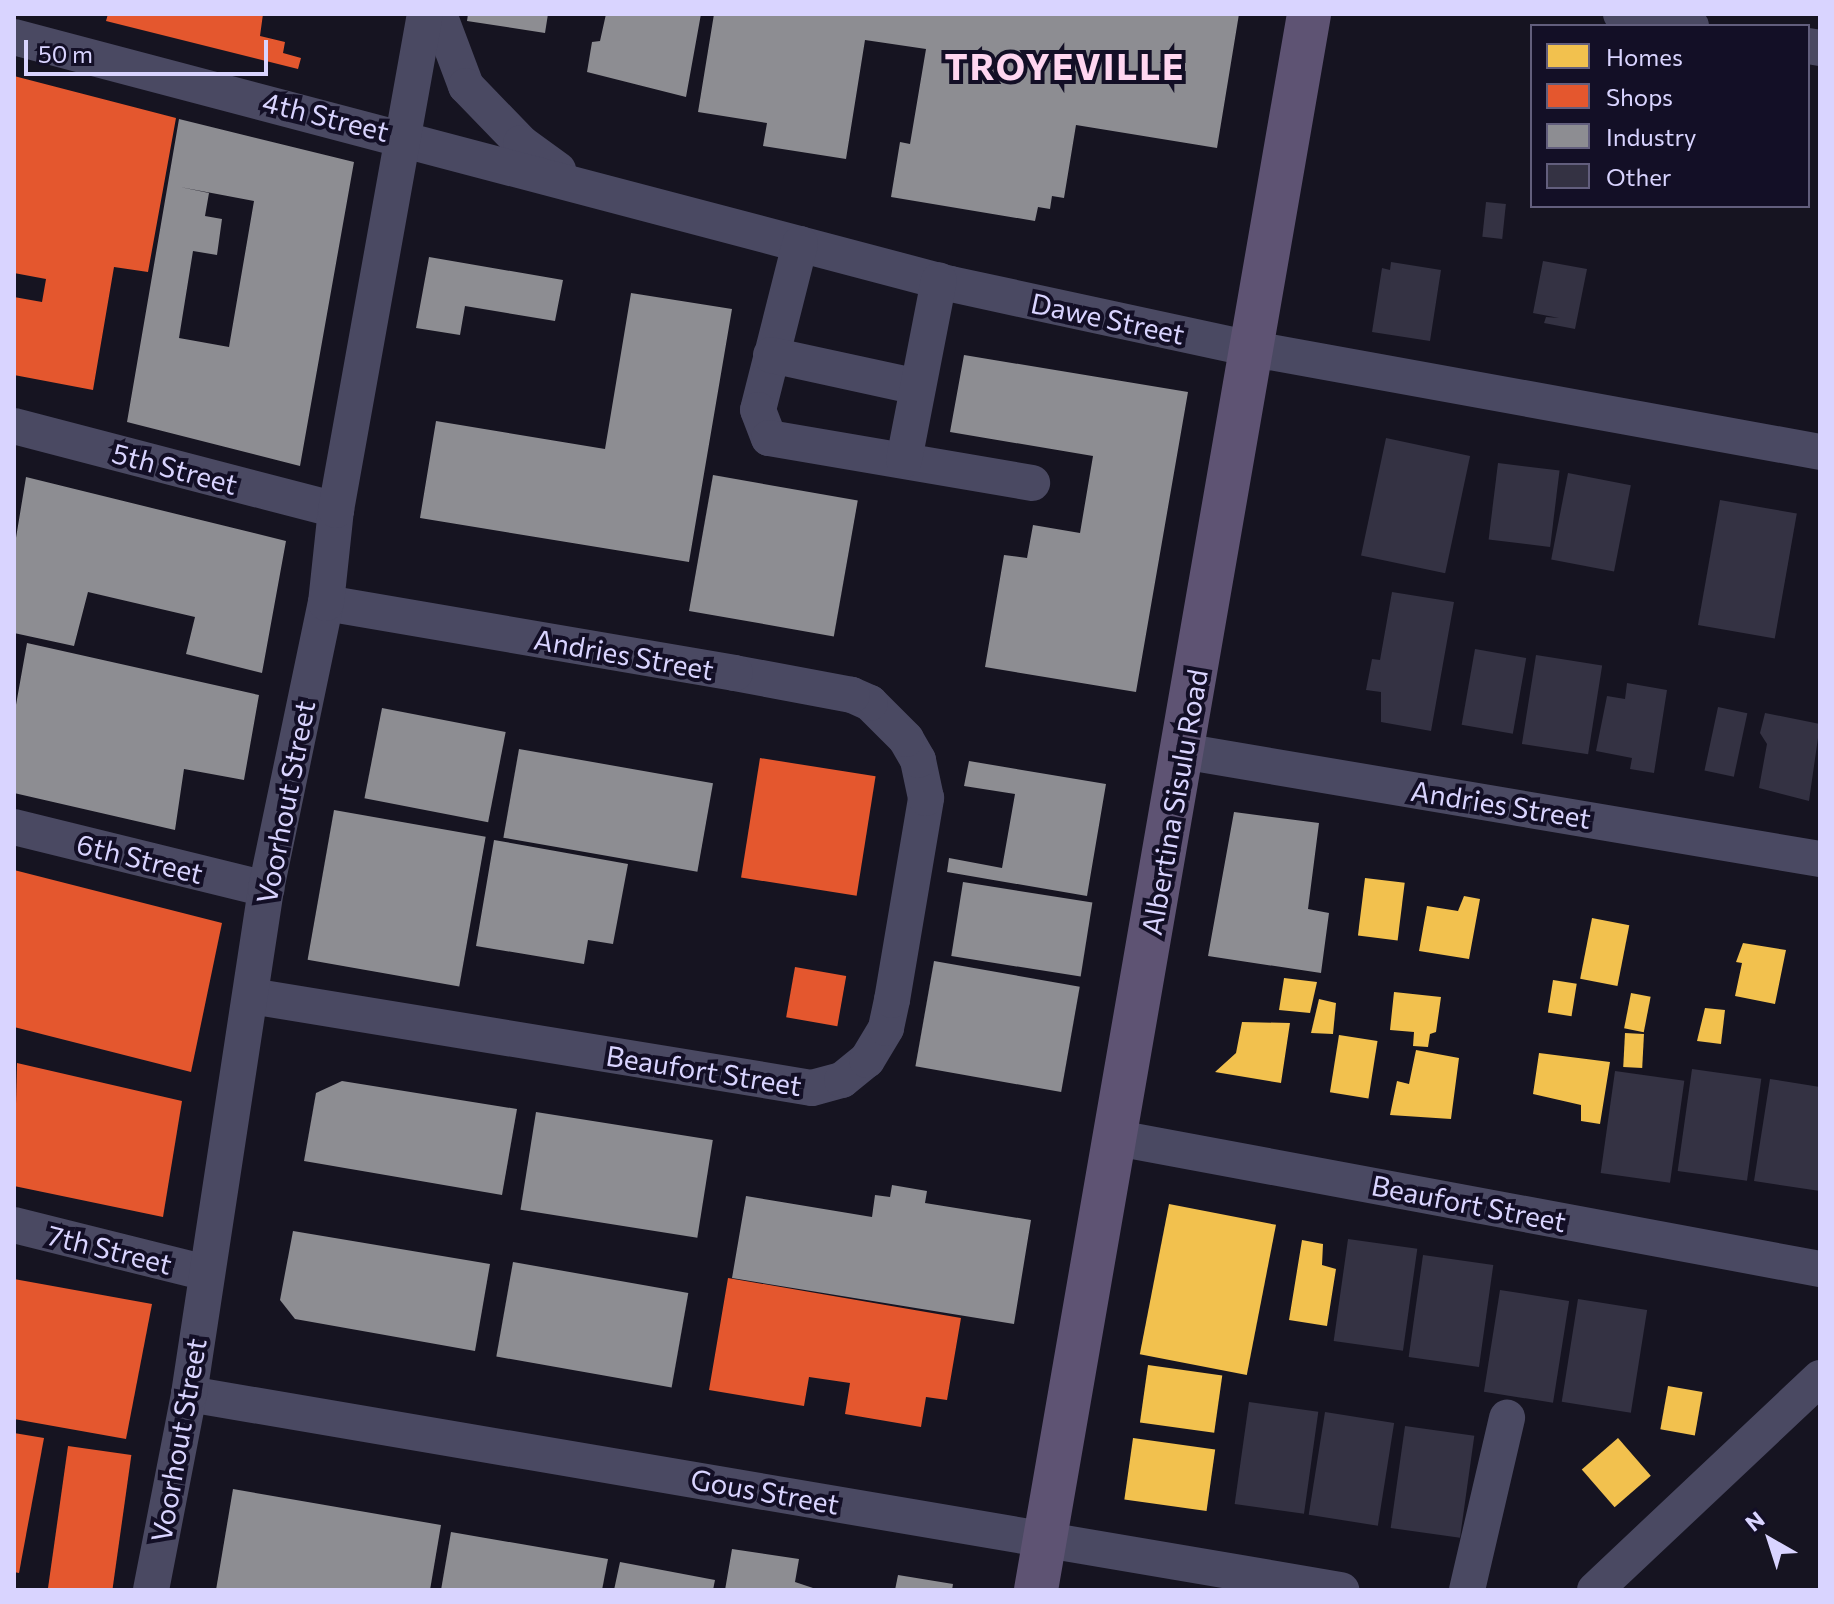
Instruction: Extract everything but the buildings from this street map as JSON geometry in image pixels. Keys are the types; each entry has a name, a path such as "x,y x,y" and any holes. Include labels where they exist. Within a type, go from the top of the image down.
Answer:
{"main road":[{"name":"Albertina Sisulu Road","path":"1036,1590 1117,1138 1248,348 1309,14"}],"street":[{"name":"Voorhout Street","path":"151,1590 189,1394 266,889 326,603 336,510 406,136 425,14"},
{"path":"439,14 466,86 521,143 576,182"},
{"path":"1621,14 1679,24"},
{"name":"4th Street","path":"14,37 406,136"},
{"name":"Dawe Street","path":"406,136 939,280 1248,348 1820,452"},
{"path":"800,244 758,410 769,438 1032,483"},
{"path":"904,460 939,280"},
{"path":"771,355 918,387"},
{"name":"5th Street","path":"14,426 336,510"},
{"name":"Andries Street","path":"326,603 852,695 879,711 906,739"},
{"name":"Beaufort Street","path":"251,996 812,1088 842,1080 867,1060 886,1028 926,818 923,781 906,739"},
{"name":"Andries Street","path":"1182,751 1820,859"},
{"name":"6th Street","path":"14,827 266,889"},
{"name":"Beaufort Street","path":"1117,1138 1820,1269"},
{"name":"7th Street","path":"14,1225 206,1273"},
{"path":"1595,1590 1820,1378"},
{"name":"Gous Street","path":"189,1394 1341,1590"},
{"path":"1467,1590 1507,1418"}],"district":[{"name":"TROYEVILLE","path":"1065,66"}]}
